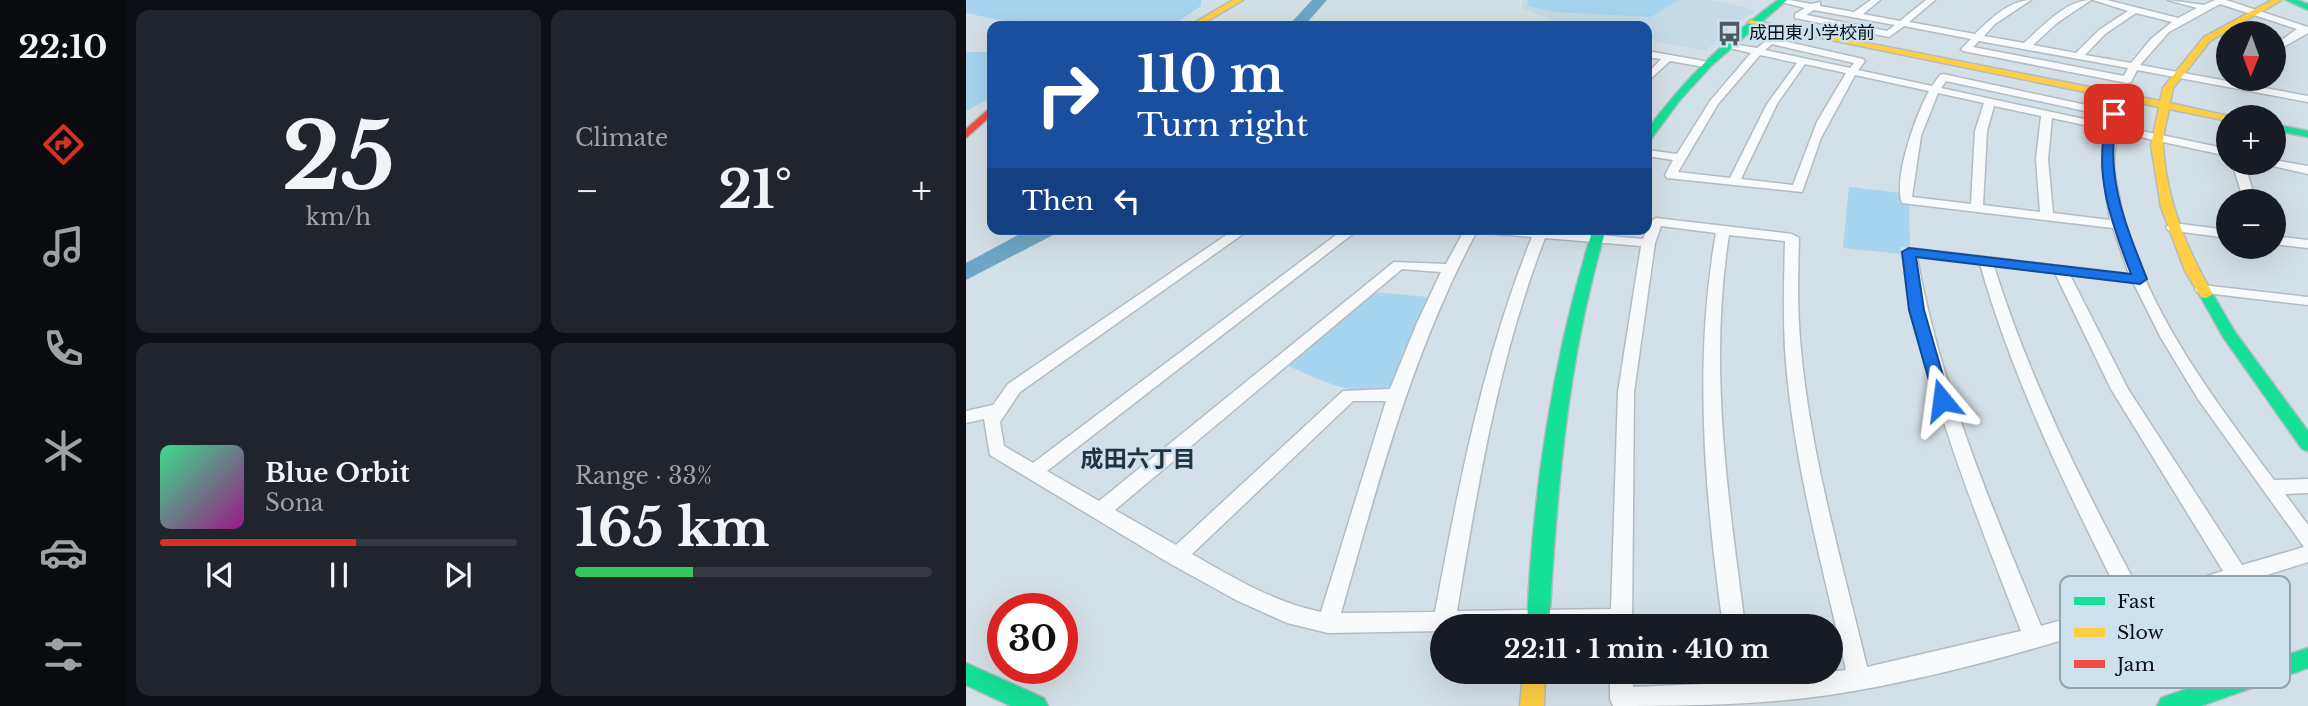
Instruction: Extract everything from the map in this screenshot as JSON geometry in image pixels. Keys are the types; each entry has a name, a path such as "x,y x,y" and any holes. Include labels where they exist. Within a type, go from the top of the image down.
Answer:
{"street":[{"path":"1202,21 1239,0"},
{"path":"1823,0 1798,16 1889,33 1931,0"},
{"path":"1855,15 1876,0"},
{"path":"2027,0 1992,22 1966,49 2127,80 2150,43 2178,21 2221,0 2306,29"},
{"path":"2026,47 2054,22 2087,0"},
{"path":"2097,0 2178,21"},
{"path":"2172,0 2203,8"},
{"path":"2277,0 2251,9 2210,35 2191,52 2174,75 2160,104 2157,137 2159,176 2172,227 2202,289 2263,386 2308,444"},
{"path":"2290,0 2308,7"},
{"path":"1652,130 1672,101 1724,44 1782,1 2174,75 2216,80"},
{"path":"2078,56 2102,32 2134,10"},
{"path":"1751,23 2216,116"},
{"path":"2286,42 2306,29"},
{"path":"1770,41 1860,61 1835,96 1820,124 1805,158 1798,189 1671,175 1732,77 1758,52 1770,41"},
{"path":"1724,44 2216,150"},
{"path":"1652,55 1704,64"},
{"path":"1652,74 1668,58"},
{"path":"1734,182 1764,115 1781,86 1802,61"},
{"path":"2119,225 1906,200 1913,139 1942,77 2114,114 2110,128 2107,169 2119,225 2140,279 2159,320 2212,407 2308,540"},
{"path":"2279,91 2308,98"},
{"path":"1977,208 1980,140 1990,102"},
{"path":"966,135 987,114"},
{"path":"2047,114 2042,159 2047,216"},
{"path":"2286,130 2308,134"},
{"path":"1652,154 1680,158"},
{"path":"2286,166 2308,171"},
{"path":"1652,232 1656,222 1792,238 1788,280 1797,396 1859,679"},
{"path":"2172,227 2216,232"},
{"path":"1723,230 1716,264 1710,395 1733,614"},
{"path":"1235,235 1030,376 997,410 991,421 996,450 1243,594 1295,615 1328,623 1430,622"},
{"path":"1032,473 1345,235"},
{"path":"1328,623 1396,395 1449,268 1468,235"},
{"path":"1445,614 1487,390 1507,317 1540,235"},
{"path":"1539,614 1556,413 1574,317 1598,235"},
{"path":"1604,235 1648,243"},
{"path":"1621,614 1626,392 1651,235"},
{"path":"2286,241 2308,244"},
{"path":"2035,638 1942,400 1917,310 1909,252 2140,279"},
{"path":"1986,261 2003,325 2033,402 2121,576"},
{"path":"1099,512 1399,265 1449,268"},
{"path":"2061,270 2086,331 2127,406 2237,575"},
{"path":"2202,289 2306,303"},
{"path":"1177,557 1349,395 1396,395"},
{"path":"966,417 997,410"},
{"path":"2270,487 2308,486"},
{"path":"2234,576 2308,554"},
{"path":"1843,680 1859,679 2060,630"},
{"path":"2290,665 2308,659"},
{"path":"966,674 1036,706"},
{"path":"1532,706 1533,684"},
{"path":"1621,684 1622,699 1733,684"},
{"path":"2169,706 2222,688"}],"shaded area":[{"path":"966,0 1201,0 1201,6 1178,21 1004,21 966,13"},
{"path":"1523,0 1712,0 1757,10 1727,31 1706,51 1652,41 1652,21 1550,21 1521,8"},
{"path":"1528,0 1678,0 1651,17 1555,12 1527,6"},
{"path":"966,52 987,52 987,100 966,111"},
{"path":"1849,187 1901,193 1902,203 1909,204 1910,248 1901,247 1901,254 1843,248"},
{"path":"1371,292 1428,297 1393,385 1380,390 1352,390 1284,364"}],"waterway":[{"path":"1301,21 1320,0"},
{"path":"966,273 1036,235"}],"traffic: fast":[{"path":"1652,130 1709,62 1783,0"},
{"path":"2290,0 2308,7"},
{"path":"2286,130 2308,134"},
{"path":"1539,614 1550,475 1563,376 1573,326 1598,235"},
{"path":"2206,294 2228,334 2308,444"},
{"path":"2290,664 2308,658"},
{"path":"966,674 1036,706"},
{"path":"2169,706 2221,688"}],"traffic: slow":[{"path":"1202,21 1239,0"},
{"path":"2206,294 2192,271 2167,207 2157,145 2168,88 2207,39 2278,0"},
{"path":"1751,23 2216,116"},
{"path":"1532,706 1533,684"}],"traffic: jam":[{"path":"966,135 987,114"}],"place":[{"name":"成田東小学校前","path":"1729,33"}],"district":[{"name":"成田六丁目","path":"1138,459"}],"route":[{"path":"1942,400 1917,310 1909,252 2140,279 2119,225 2107,169 2110,128 2114,114"}]}
